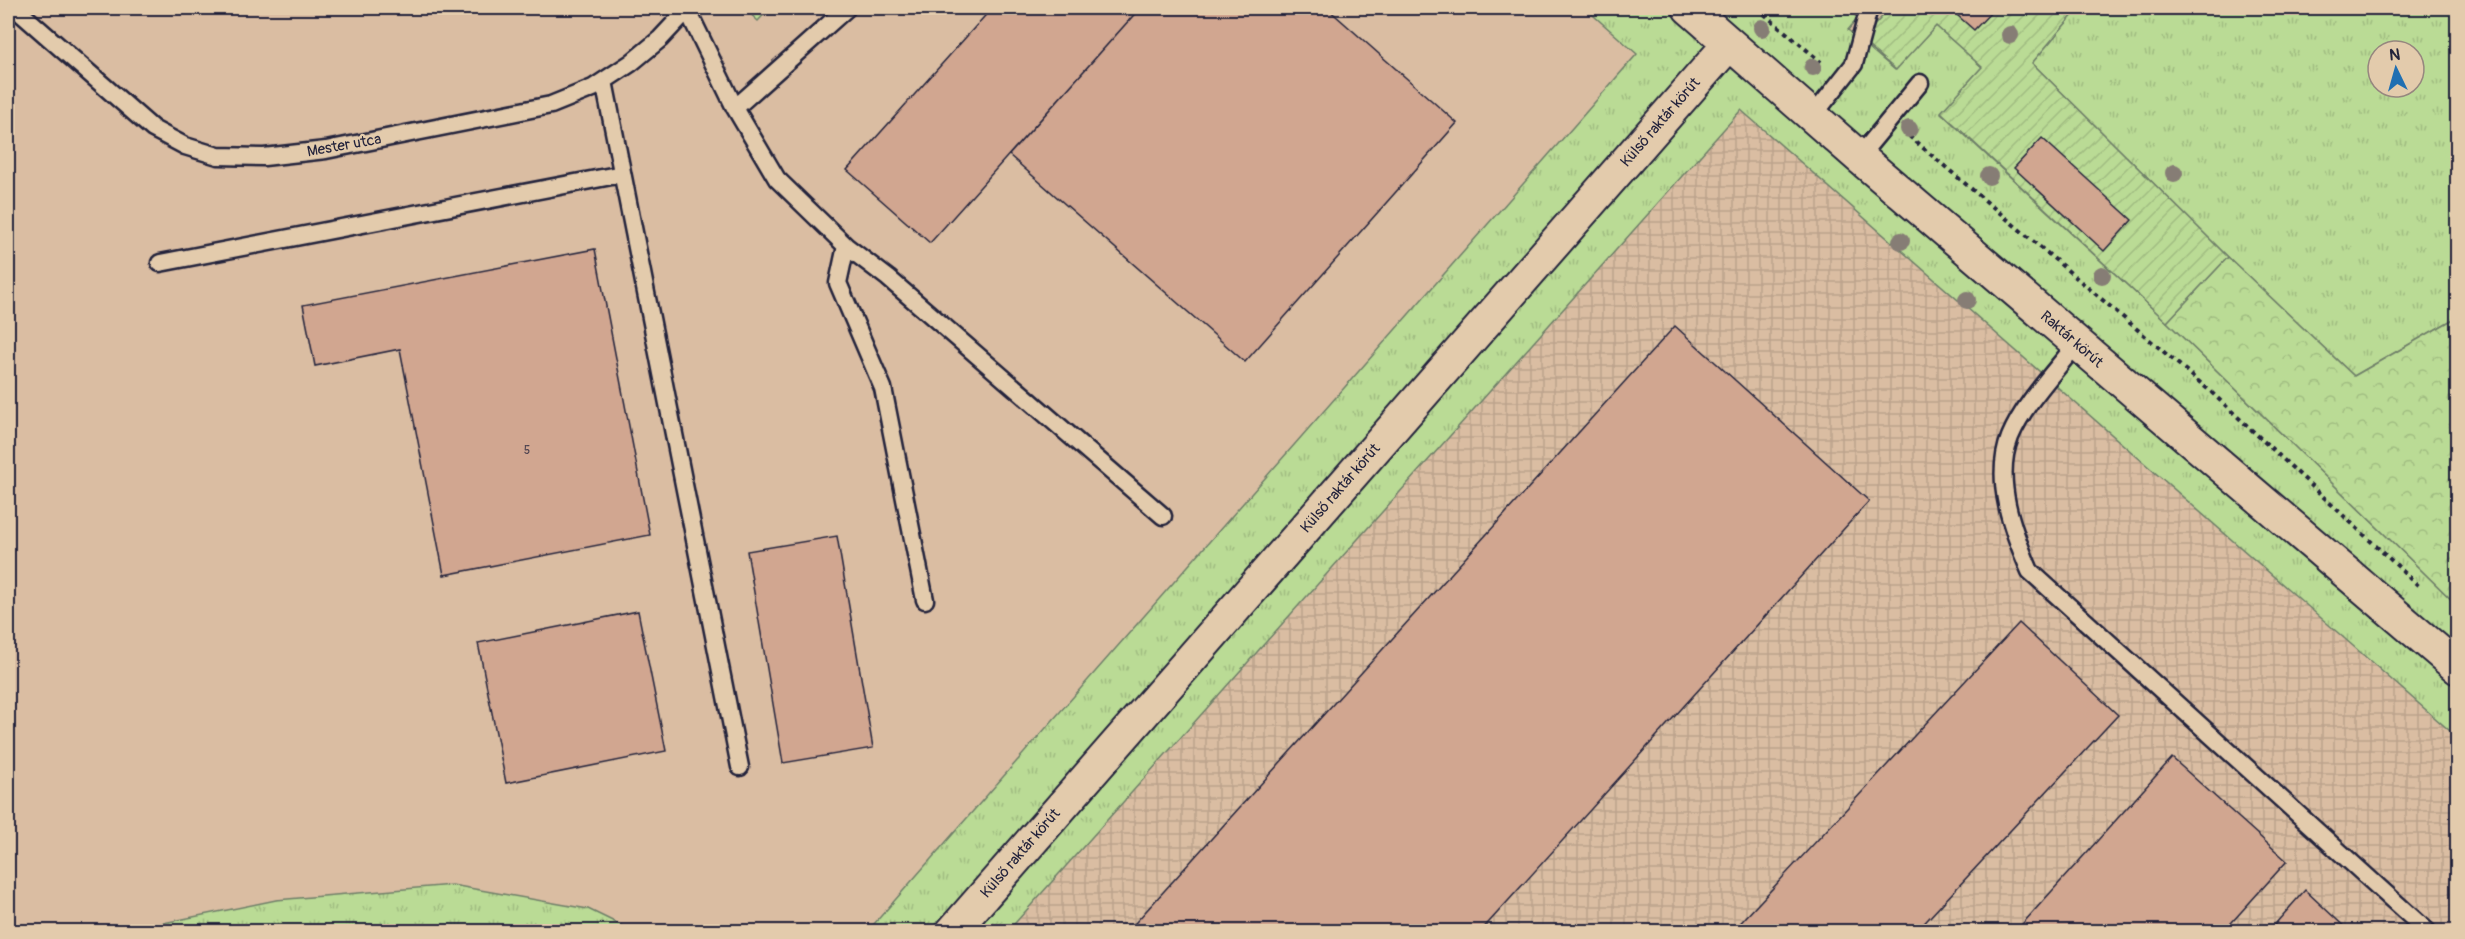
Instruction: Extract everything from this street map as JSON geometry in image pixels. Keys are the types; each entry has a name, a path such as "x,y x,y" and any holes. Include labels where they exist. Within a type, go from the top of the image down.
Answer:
{"street":[{"name":"Raktár körút","path":"1689,8 1729,44 1828,97 1875,137 2077,343 2457,668"},
{"name":"Külső raktár körút","path":"951,932 1729,44"}],"lane":[{"name":"Mester utca","path":"15,8 153,129 185,146 218,156 264,157 326,150 551,105 604,81 631,63 660,39 688,8"},
{"path":"688,8 735,108 777,179 846,246 888,278 1163,516"},
{"path":"735,108 847,8"},
{"path":"1828,97 1854,64 1869,8"},
{"path":"604,81 740,767"},
{"path":"1875,137 1920,84"},
{"path":"160,263 622,174"},
{"path":"846,246 838,283 883,388 925,600"},
{"path":"2077,343 2022,415 2010,437 2005,456 2004,479 2008,511 2030,571 2428,932"}],"path":[{"path":"1757,8 1828,97"},
{"path":"1875,137 2210,391 2423,589"}],"shaded area":[{"path":"8,8 744,8 758,20 770,8 1585,8 1637,54 867,931 633,931 588,909 276,900 124,931 8,932"},
{"path":"1821,8 1890,8 1861,40"},
{"path":"1741,110 2457,737 2457,931 1008,932"}],"green space":[{"path":"744,8 770,8 758,21"},
{"path":"1585,8 1845,8 1858,18 1848,30 1895,70 1936,26 1982,67 1941,113 2167,322 2457,605 2457,737 1741,110 1008,931 867,932 1637,54"},
{"path":"1890,8 2079,8 2032,63 2228,257 2167,322 1941,112 1982,67 1936,26 1896,70 1861,40"},
{"path":"2079,8 2457,8 2457,317 2354,376 2228,257 2032,63"},
{"path":"2228,257 2354,376 2457,317 2457,605 2167,322"},
{"path":"452,885 588,909 633,931 124,931 276,900"}],"building":[{"path":"992,8 1140,8 930,243 847,170"},
{"path":"1140,8 1327,8 1457,123 1245,362 1009,155"},
{"path":"1949,8 1995,8 1974,30"},
{"path":"2042,138 2132,220 2104,251 2014,168"},
{"path":"595,249 650,535 444,575 400,349 315,366 303,305"},
{"path":"1675,326 1869,501 1480,932 1127,932"},
{"path":"837,536 873,748 783,763 747,551"},
{"path":"638,611 666,751 506,783 478,643"},
{"path":"2019,623 2118,715 1916,932 1732,932"},
{"path":"2172,758 2287,861 2223,932 2015,932"},
{"path":"2305,890 2350,932 2268,932"}]}
